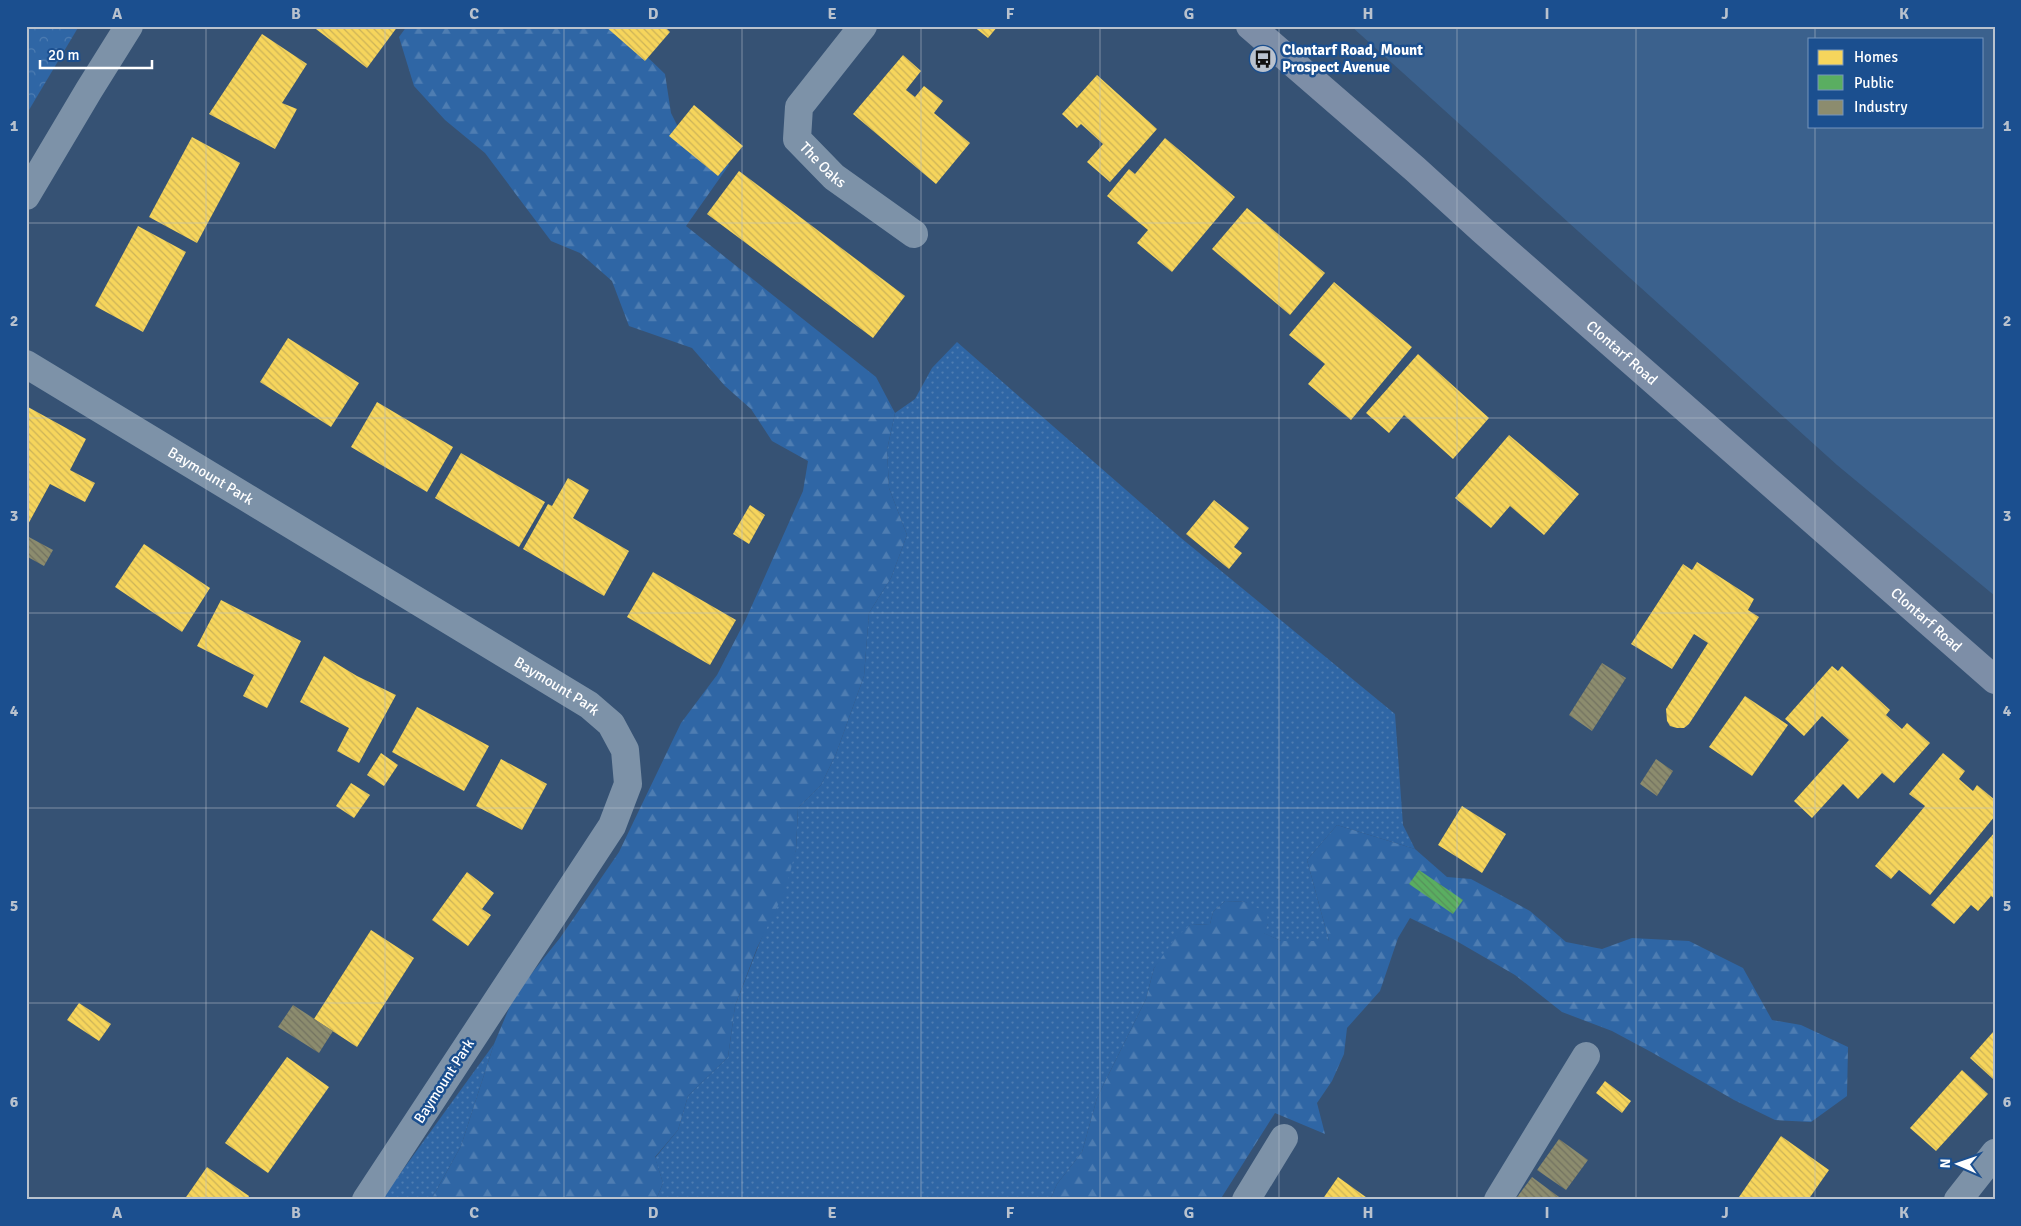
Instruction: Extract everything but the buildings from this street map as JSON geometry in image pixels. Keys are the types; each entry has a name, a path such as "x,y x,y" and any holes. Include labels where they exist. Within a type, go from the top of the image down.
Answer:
{"main road":[{"name":"Clontarf Road","path":"1250,26 1995,680"}],"street":[{"path":"26,196 129,26"},
{"name":"The Oaks","path":"863,26 798,107 797,139 834,177 914,234"},
{"name":"Baymount Park","path":"26,364 589,705 611,724 625,750 628,784 612,826 366,1200"},
{"path":"1498,1200 1586,1056"},
{"path":"1246,1200 1284,1138"},
{"path":"1958,1200 1995,1153"}],"green space":[{"path":"26,26 79,26 26,115"},
{"path":"407,26 608,26 639,49 665,74 671,113 681,133 729,165 686,226 876,377 895,413 887,450 889,488 907,535 891,578 869,613 864,676 836,754 821,785 798,808 796,850 785,891 757,948 735,1006 728,1057 688,1096 678,1130 655,1157 663,1183 656,1200 431,1200 461,1146 494,1044 515,994 560,938 619,852 681,723 717,675 745,621 803,491 808,461 772,441 751,409 725,386 692,348 629,326 612,281 580,253 551,241 485,153 445,120 414,86 399,37"},
{"path":"957,342 1181,538 1395,714 1403,825 1415,849 1337,825 1307,860 1329,941 1281,941 1263,933 1268,924 1246,902 1225,901 1213,912 1210,924 1190,925 1154,968 1146,999 1097,1098 1082,1152 1057,1184 1050,1200 656,1200 663,1183 655,1158 678,1130 688,1096 728,1057 735,1006 796,850 798,808 821,785 836,754 864,676 869,613 891,578 907,535 889,488 887,450 895,413 915,399 932,368"},
{"path":"1337,825 1415,849 1447,877 1471,879 1530,911 1566,942 1602,949 1632,938 1689,941 1743,968 1772,1020 1801,1025 1848,1047 1847,1096 1811,1122 1775,1120 1734,1100 1612,1031 1562,1012 1515,975 1453,939 1410,918 1398,938 1380,991 1347,1028 1344,1054 1332,1081 1317,1103 1325,1134 1275,1113 1220,1200 1050,1200 1057,1184 1082,1152 1097,1098 1146,999 1154,968 1176,937 1190,925 1210,924 1213,912 1225,901 1246,902 1267,913 1268,924 1264,933 1281,941 1329,941 1307,860"},
{"path":"494,1044 461,1146 431,1200 381,1200"}],"shaded area":[{"path":"1351,26 1995,26 1995,596 1837,465"}],"place":[{"name":"Clontarf Road, Mount Prospect Avenue","path":"1263,59"}]}
